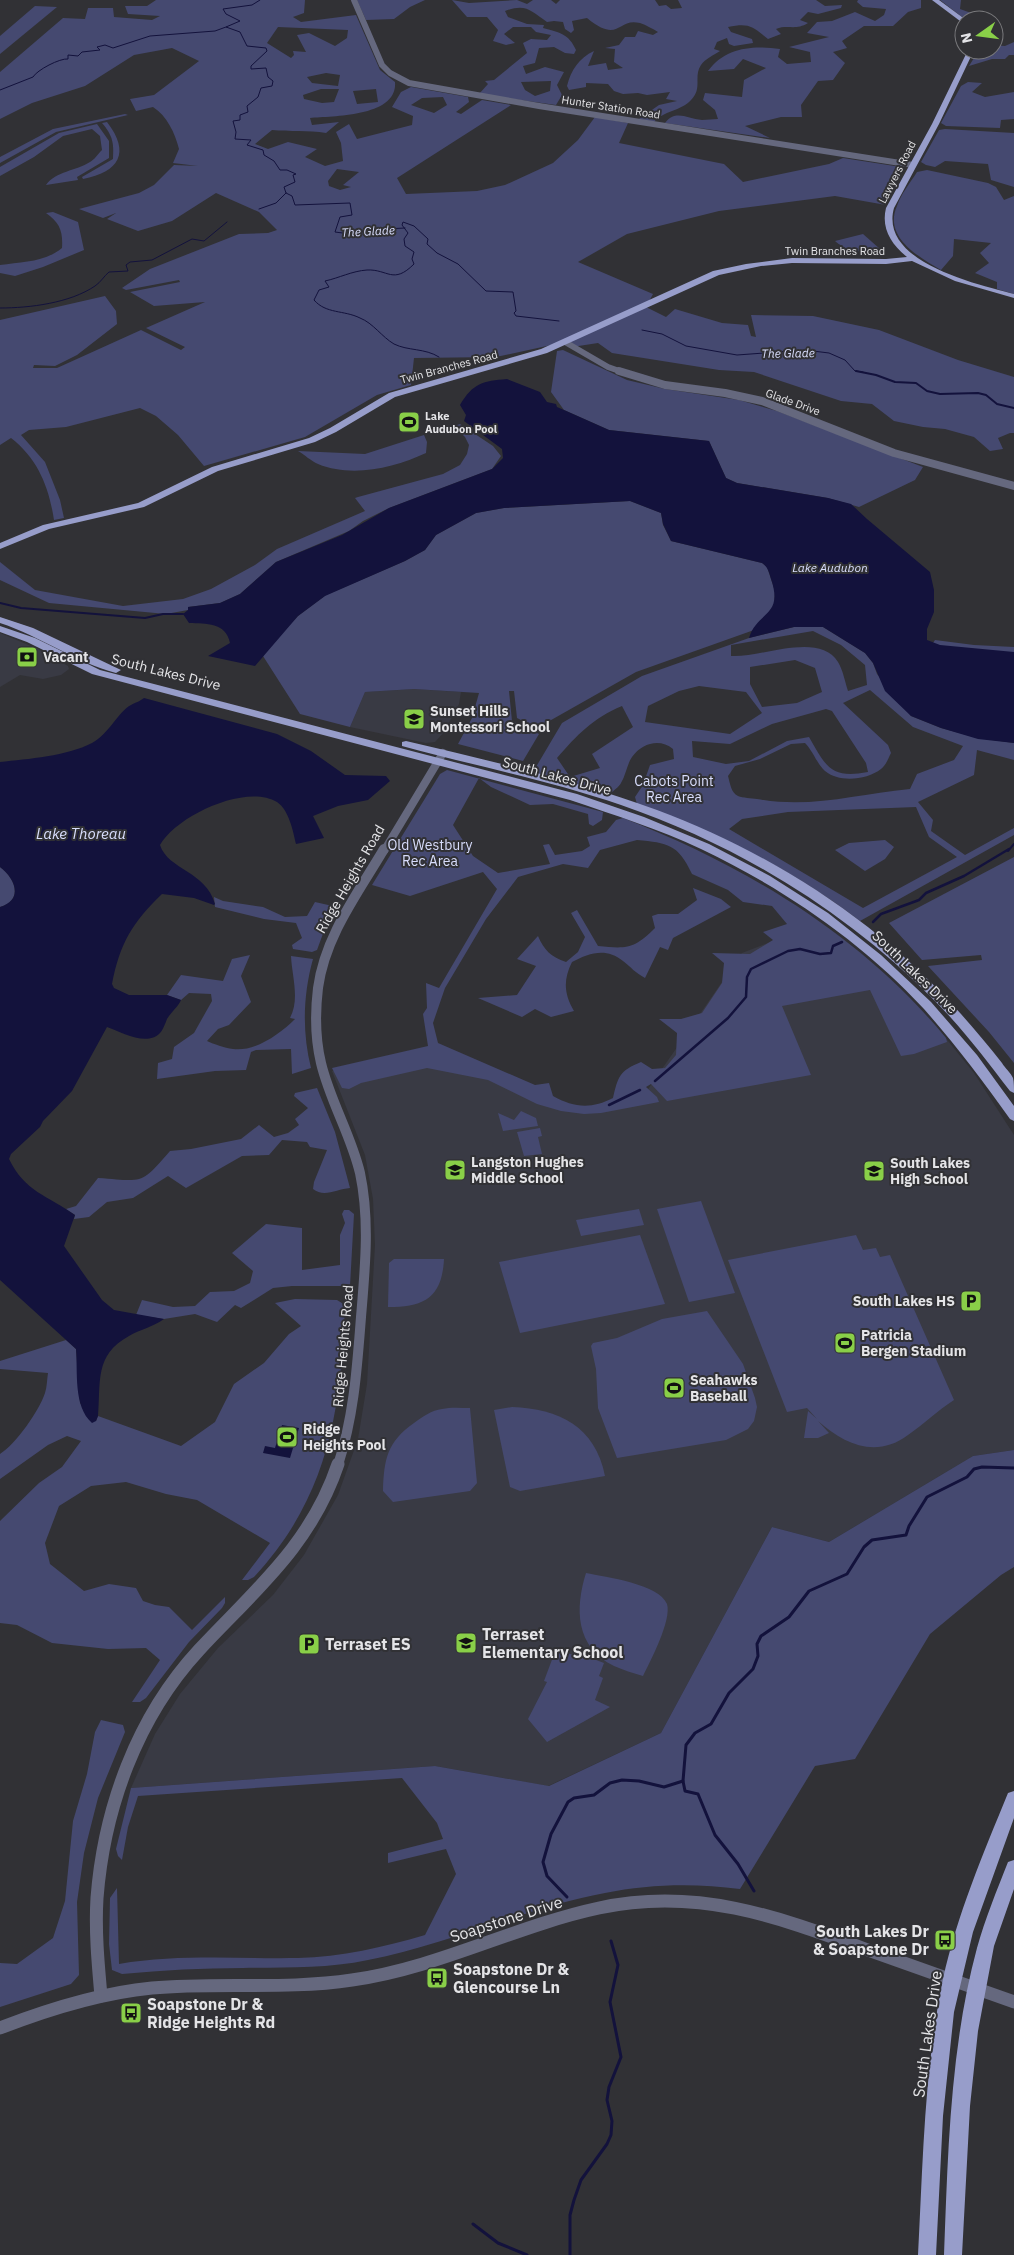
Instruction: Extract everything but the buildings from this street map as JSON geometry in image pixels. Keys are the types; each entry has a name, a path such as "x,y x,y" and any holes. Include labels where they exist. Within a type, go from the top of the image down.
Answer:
{"main road":[{"path":"934,0 954,15"},
{"name":"Lawyers Road","path":"965,60 957,75 951,94 891,208 888,219 894,240 914,258 956,280 1014,296"},
{"name":"Twin Branches Road","path":"0,546 46,526 141,505 215,469 312,440 333,430 392,395 524,358 564,342 705,277 754,265 803,260 891,262 914,258"},
{"name":"South Lakes Drive","path":"0,620 30,629 95,662 136,676 440,758 581,799 631,815 709,848 782,887 844,930 909,985 972,1055 1014,1116"},
{"name":"South Lakes Drive","path":"0,629 31,640 96,672 440,758 594,792 698,831 767,866 837,910 898,958 961,1020 1014,1088"},
{"name":"South Lakes Drive","path":"927,2255 939,2064 952,1980 972,1906 1014,1799"},
{"path":"953,2255 962,2082 968,2033 976,1988 991,1930 1014,1868"}],"street":[{"name":"Hunter Station Road","path":"354,0 382,65 390,73 409,83 539,106 913,165"},
{"name":"Glade Drive","path":"564,342 602,364 634,377 665,385 762,401 894,453 1014,486"},
{"name":"Ridge Heights Road","path":"101,1996 97,1933 101,1860 114,1801 136,1743 169,1688 190,1661 262,1587 298,1544 324,1499 344,1447 354,1404 360,1346 366,1238 365,1214 360,1175 352,1146 326,1078 320,1056 316,1014 318,984 325,956 336,930 440,758"},
{"name":"Soapstone Drive","path":"0,2028 52,2009 101,1996 162,1988 290,1985 354,1980 430,1962 582,1913 630,1903 663,1900 712,1902 770,1914 1014,2002"}],"shaded area":[{"path":"0,633 38,649 68,666 69,669 61,675 43,679 20,675 0,687"},
{"path":"414,689 461,692 459,704 444,732 435,742 426,743 350,727 365,692"},
{"path":"820,923 931,1020 974,1073 1014,1135 1014,1450 973,1456 829,1542 772,1527 661,1733 548,1786 435,1766 131,1788 155,1734 180,1694 218,1648 273,1595 304,1555 338,1495 358,1439 367,1384 375,1245 373,1199 365,1155 332,1071 433,1046 579,1110 642,1098 742,953"}],"green space":[{"path":"156,0 305,0 304,13 293,17 301,22 356,15 380,70 395,82 393,94 386,102 362,112 310,118 312,125 339,122 326,133 272,130 255,144 268,149 288,142 317,149 305,157 325,166 343,161 341,143 336,132 349,124 357,139 412,125 413,116 392,107 401,92 411,87 468,97 469,102 456,112 461,114 482,100 511,105 397,178 406,194 477,191 505,185 553,163 578,140 595,117 628,123 619,143 724,164 743,182 829,164 843,158 901,167 886,205 835,196 719,211 627,234 578,262 653,294 646,307 666,317 675,309 722,323 748,325 751,336 756,337 751,315 813,316 879,330 958,360 1014,377 1014,433 998,438 1003,449 990,451 974,437 945,429 894,421 872,404 841,401 754,372 719,370 612,353 598,343 572,347 565,342 496,357 414,358 411,385 377,395 305,437 204,466 178,435 156,416 140,408 66,427 29,430 21,435 45,462 60,500 64,518 54,520 49,496 35,464 11,438 0,445 0,320 105,296 116,311 117,324 77,355 55,366 34,365 33,368 57,368 141,330 181,350 185,347 146,328 205,302 154,306 130,292 180,282 179,280 126,290 122,288 150,269 239,234 268,233 277,230 259,212 216,193 172,221 138,231 107,219 116,213 103,218 79,209 139,193 154,185 174,165 198,166 173,163 179,149 173,131 166,120 153,107 136,111 130,99 154,95 199,61 172,48 134,55 85,86 32,103 0,119 0,72 63,18 85,19 88,8 113,8 114,17 152,20 160,16 128,14 125,6 147,6","holes":["278,27 348,30 347,38 335,46 309,33 297,35 306,52 293,51 294,55 291,58 267,43","326,73 340,75 338,86 312,83 307,77","321,89 339,89 334,102 322,103 304,99 303,95","376,89 378,102 357,104 353,91","443,97 447,105 434,113 411,105 422,98","337,169 359,172 343,185 351,187 340,190 329,186 328,181"]},
{"path":"357,0 425,0 410,7 394,19 366,20"},
{"path":"452,0 469,3 517,0 527,4 533,0 551,0 556,4 560,0 655,0 659,6 666,5 671,9 682,8 678,0 816,0 825,6 842,5 841,8 818,14 808,12 800,20 808,23 799,27 776,29 781,34 768,39 750,27 741,25 728,27 731,32 752,39 753,43 734,46 729,44 727,38 717,42 714,49 720,51 707,59 699,69 695,96 687,104 662,115 654,122 639,119 659,105 677,101 666,99 670,92 647,95 638,93 623,94 614,91 608,84 586,83 586,87 569,90 567,86 576,65 594,51 588,66 606,63 608,70 623,68 614,62 615,49 605,48 619,45 625,37 635,37 638,31 653,35 658,32 640,23 632,22 612,30 606,29 587,18 572,21 574,30 571,33 565,29 563,22 547,22 528,9 518,8 505,11 508,17 527,24 544,25 543,28 563,34 570,40 576,50 574,54 565,53 554,47 539,48 535,63 523,66 526,74 545,67 564,72 557,85 562,95 556,105 479,94 488,84 485,81 494,80 527,53 523,43 531,39 547,40 551,35 536,32 531,27 513,27 504,34 515,43 506,45 493,41 498,30 487,17 467,17","holes":["551,81 550,91 535,96 525,90 521,82"]},
{"path":"858,0 921,0 921,8 908,12 893,26 864,26 842,41 847,48 833,52 845,63 833,80 818,81 801,105 802,117 781,117 745,126 770,138 665,123 673,116 702,120 718,119 715,110 703,100 705,93 742,97 744,80 766,68 743,59 734,69 708,71 715,63 731,52 760,47 780,49 778,57 787,64 811,62 810,52 789,47 829,37 807,33 817,22 832,21 855,12 875,21 884,15 886,9 863,7 857,2"},
{"path":"940,0 961,0 960,9 963,10 954,11"},
{"path":"35,6 57,7 0,54 0,36"},
{"path":"1014,42 1014,55 1009,55 1004,59 1004,46"},
{"path":"973,60 989,60 969,66"},
{"path":"968,82 982,83 972,92 985,97 1014,92 1014,119 1001,120 1000,128 946,126 941,123 961,86"},
{"path":"125,114 128,115 56,132 0,163 0,157 53,129"},
{"path":"107,122 118,143 118,160 105,172 83,179 82,177 113,159 112,140 102,123"},
{"path":"97,124 109,141 109,158 77,177 78,180 46,185 55,177 92,161 102,150 100,136 92,129 63,136 34,157 0,176 0,167 59,133"},
{"path":"939,130 1014,133 1014,187 991,180 988,164 945,161 935,167 921,162"},
{"path":"927,170 988,183 996,187 1004,200 1014,196 1014,294 997,289 997,282 975,273 989,263 980,253 991,243 954,239 953,256 941,270 914,252 899,236 895,227 894,217 899,202 917,172"},
{"path":"53,212 78,222 84,250 15,276 0,273 0,265 41,259 62,248 60,228 55,220 46,213"},
{"path":"863,234 880,249 856,251 846,248 835,241"},
{"path":"563,350 627,380 665,389 739,400 777,411 923,467 915,480 859,507 828,498 737,483 726,478 709,441 609,430 564,410 551,392 557,351"},
{"path":"460,424 493,446 501,456 492,469 389,508 363,521 349,531 276,562 240,594 220,603 188,607 188,610 166,614 49,603 0,580 0,562 35,590 123,606 183,599 211,589 255,565 277,549 365,511 355,498 443,474 460,465 467,454 469,445 465,437 454,426"},
{"path":"424,435 427,442 426,453 387,467 359,471 331,468 315,463 298,451 365,454"},
{"path":"630,501 661,513 663,525 671,541 762,563 767,567 775,591 774,607 754,630 636,672 537,728 517,718 514,691 509,691 512,721 539,734 523,761 458,744 472,718 479,693 414,689 365,692 350,727 300,714 263,656 298,616 326,595 405,561 425,550 436,535 476,513 504,508"},
{"name":"Cabots Point Rec Area","path":"794,627 823,627 865,653 873,663 877,674 911,716 941,728 978,738 1014,743 1014,760 977,750 974,775 918,802 933,820 931,831 965,855 1014,828 1014,835 860,921 833,901 780,868 697,828 637,804 635,797 643,785 650,765 674,759 673,749 668,746 657,743 651,744 636,752 630,760 620,784 610,794 533,772 562,723 642,676 749,638","holes":["813,631 841,645 865,665 867,685 848,691 838,662 829,653 817,648 789,648 743,656 731,656 731,645","795,660 815,668 822,692 797,703 762,707 750,684 750,667","699,686 746,692 762,713 730,734 645,722 648,706 679,691","870,690 913,727 963,746 954,760 917,774 910,789 834,800 777,802 742,797 734,793 728,776 735,766 760,759 791,744 805,743 822,768 831,775 845,779 861,778 875,773 884,766 891,753 888,745 843,703","622,706 633,727 592,754 600,768 570,777 557,758 579,735 602,716","826,709 832,711 866,763 868,772 846,774 831,768 820,756 809,737 787,741 749,761 726,764 693,757 692,741 730,744 772,724","916,807 929,837 957,857 863,908 729,829 742,819 788,812"]},
{"path":"935,640 974,645 1014,647 1014,654 931,646"},
{"name":"Old Westbury Rec Area","path":"447,770 479,779 453,825 473,856 498,873 550,864 543,845 549,844 555,855 582,851 590,846 587,837 606,832 616,820 623,818 713,858 799,907 877,967 913,1001 946,1038 947,1042 914,1054 901,1056 870,990 782,1006 811,1075 667,1101 651,1084 646,1087 657,1097 659,1102 601,1113 584,1114 561,1111 537,1104 488,1080 427,1068 361,1083 349,1089 342,1088 332,1068 428,1046 423,1014 427,1008 426,983 439,988 497,889 483,872 410,896 372,885 440,774","holes":["637,840 657,842 671,847 682,856 692,874 728,890 743,902 772,906 787,924 763,932 773,940 750,954 712,953 724,963 722,983 702,1013 681,1019 659,1019 677,1033 676,1055 665,1068 652,1069 641,1062 634,1065 621,1075 613,1098 598,1104 583,1106 568,1103 553,1096 549,1083 535,1085 438,1043 433,1023 445,988 486,919 518,877 563,864 588,868 600,850"]},
{"path":"480,779 603,812 602,820 593,826 589,824 588,814 553,804 530,805 491,787"},
{"path":"885,840 894,847 885,859 865,871 835,850 849,843"},
{"path":"1014,857 1014,1063 989,1032 928,966 982,960 981,955 922,960 889,923"},
{"path":"0,867 10,877 15,888 15,894 8,904 0,907"},
{"path":"693,888 721,899 731,907 673,938 668,950 660,947 645,978 617,957 598,953 572,962 569,969 566,987 568,999 574,1011 551,1017 535,1009 522,1017 478,998 517,995 536,966 517,959 538,936 552,955 566,962 578,952 585,937 571,913 577,910 598,946 630,946 641,940 655,928 652,916 658,914 678,914 697,900"},
{"path":"214,897 223,901 263,907 285,917 307,916 315,902 337,907 324,931 317,950 312,952 293,949 292,945 302,938 296,923 264,919 215,907"},
{"path":"250,955 241,976 251,1002 229,1025 218,1029 207,1041 226,1048 250,1048 267,1041 282,1030 295,1019 290,1018 295,1003 291,956 313,959 307,986 305,1014 306,1041 311,1068 292,1074 291,1049 256,1050 251,1052 246,1070 215,1071 157,1079 158,1063 172,1059 174,1047 194,1033 212,1001 211,994 189,993 181,1000 167,995 181,975 223,981 232,959"},
{"path":"317,1088 335,1132 350,1188 326,1193 317,1192 313,1189 314,1182 327,1150 310,1147 307,1142 282,1140 269,1155 242,1156 186,1188 168,1176 133,1198 107,1202 89,1217 74,1219 75,1215 66,1209 76,1206 98,1178 140,1179 146,1176 170,1151 191,1149 241,1139 259,1125 274,1137 288,1133 299,1125 295,1119 308,1108 294,1096 295,1093"},
{"path":"521,1111 536,1118 538,1126 503,1131 498,1113 514,1120"},
{"path":"540,1128 542,1136 538,1137 542,1154 524,1156 517,1132"},
{"path":"701,1201 735,1293 689,1302 657,1209"},
{"path":"639,1209 644,1225 581,1236 576,1220"},
{"path":"344,1210 349,1210 354,1214 350,1286 292,1286 273,1288 241,1308 235,1305 217,1322 195,1314 164,1319 136,1315 142,1300 173,1307 195,1306 210,1292 234,1291 250,1283 253,1271 232,1253 266,1224 302,1228 302,1270 340,1265 340,1235 345,1223 342,1214"},
{"path":"640,1235 665,1304 520,1333 499,1262"},
{"name":"Patricia Bergen Stadium","path":"856,1235 863,1250 876,1248 880,1257 890,1255 954,1400 908,1435 884,1446 861,1446 849,1442 818,1421 829,1433 818,1438 804,1438 808,1411 817,1419 807,1408 787,1412 728,1260"},
{"path":"394,1259 444,1259 439,1283 429,1298 412,1305 388,1307 389,1263"},
{"path":"295,1299 337,1300 345,1305 340,1380 326,1450 315,1483 299,1515 279,1546 254,1577 242,1580 270,1543 197,1500 166,1494 126,1482 91,1486 59,1506 45,1543 50,1564 84,1591 109,1584 136,1588 143,1601 169,1607 192,1630 225,1597 225,1603 222,1608 189,1642 146,1698 140,1702 132,1702 160,1660 146,1648 108,1649 52,1643 17,1625 0,1623 0,1521 39,1483 62,1467 81,1441 67,1436 48,1445 0,1479 0,1454 20,1435 38,1409 47,1386 48,1373 0,1369 0,1361 66,1340 76,1349 80,1403 96,1421 98,1416 181,1446 215,1422 234,1384 264,1363 289,1334 301,1326 275,1303"},
{"name":"Seahawks Baseball","path":"707,1311 743,1364 757,1407 754,1421 748,1429 726,1440 617,1458 598,1408 596,1369 591,1346 593,1343 617,1338 662,1319"},
{"path":"512,1407 529,1408 545,1412 572,1424 584,1433 593,1444 605,1476 520,1491 510,1487 494,1410"},
{"path":"449,1408 470,1408 477,1483 470,1491 393,1502 383,1491 384,1470 389,1452 398,1437 427,1414"},
{"path":"1014,1450 1014,1567 1001,1575 930,1634 855,1759 815,1766 740,1889 672,1885 605,1893 545,1908 398,1953 337,1965 168,1970 122,1974 112,1970 109,1944 110,1898 117,1888 119,1964 186,1958 298,1958 362,1951 425,1935 456,1874 446,1849 388,1863 388,1853 443,1839 437,1823 402,1778 138,1796 128,1827 122,1860 118,1856 116,1849 131,1788 435,1766 549,1786 661,1733 772,1527 829,1542 973,1456"},
{"path":"586,1573 643,1586 662,1597 667,1604 668,1611 663,1630 643,1676 614,1666 601,1658 585,1637 581,1625 580,1600"},
{"path":"556,1649 576,1656 578,1653 604,1663 599,1676 603,1678 595,1700 610,1707 547,1742 528,1719 547,1682 544,1681"},
{"path":"101,1720 123,1725 125,1732 98,1798 84,1853 77,1902 79,1975 71,1984 0,2007 0,1963 17,1964 53,1938 65,1901 73,1821 87,1774 95,1732"}],"water":[{"name":"Lake Audubon","path":"507,379 540,392 547,402 556,404 557,407 609,430 709,441 726,478 737,483 828,498 851,504 930,572 934,590 934,612 927,629 927,640 940,645 1014,652 1014,743 978,739 941,728 911,716 885,691 873,663 865,653 823,627 794,627 749,638 753,629 772,607 774,600 770,574 766,566 762,563 671,541 663,524 661,513 630,501 504,508 476,513 436,535 425,550 405,561 325,596 298,616 255,666 208,656 230,643 228,636 220,628 214,626 189,623 183,614 188,610 188,607 220,603 240,594 276,562 342,535 389,508 492,469 503,458 502,449 464,421 466,415 460,405 469,392 479,384"},
{"name":"Lake Thoreau","path":"144,698 277,734 311,751 345,775 386,776 390,781 368,800 338,806 313,816 324,838 296,844 285,810 277,802 264,797 231,800 213,806 181,823 168,834 160,845 164,853 204,884 215,904 194,898 162,894 135,924 129,934 123,945 112,984 114,988 129,995 167,995 181,1000 167,1019 161,1032 155,1037 141,1039 107,1027 72,1091 43,1121 40,1127 11,1154 9,1159 22,1179 38,1192 75,1215 64,1246 102,1300 114,1310 164,1319 129,1336 118,1343 110,1352 102,1370 98,1416 96,1421 92,1423 86,1416 79,1398 76,1349 0,1280 0,907 8,904 12,899 15,894 15,888 10,877 0,867 0,762 59,754 92,743 103,735 122,712"},
{"name":"Ridge Heights Pool","path":"282,1425 299,1428 290,1458 263,1453 265,1446 275,1448"}],"waterway":[{"name":"The Glade","path":"226,27 240,21 226,14 223,9 252,5 260,0"},
{"path":"0,90 33,77 54,62 68,59 68,55 78,56 82,52 100,50 97,47 105,45 113,48 150,36 215,31 226,27"},
{"name":"The Glade","path":"226,27 240,32 247,46 266,48 267,51 251,66 251,69 266,68 268,77 273,81 272,86 261,88 258,97 247,106 248,112 240,115 240,120 233,121 236,132 235,139 251,140 247,145 263,150 264,155 274,161 280,170 287,170 296,174 293,175 295,182 284,187 286,193"},
{"path":"259,209 276,203 286,193"},
{"name":"The Glade","path":"286,193 292,196 295,205 350,203 352,215 340,217 335,232 350,234 368,230 404,228"},
{"path":"0,308 37,306 74,297 95,286 109,272 128,271 126,265 130,262 152,260 192,239 204,241 227,222"},
{"name":"The Glade","path":"404,228 402,225 403,222 414,226 428,239 427,244 437,253 458,264 486,291 513,292 516,311 514,313 516,316 559,321"},
{"path":"404,228 408,233 404,239 405,246 414,252 412,259 414,264 407,270 395,275 367,270 325,281 329,287 319,290 314,300 324,308 365,320 394,344 428,352 439,357"},
{"name":"The Glade","path":"642,330 662,334 686,346 737,355 805,350 829,353 845,360 855,371 858,371"},
{"name":"The Glade","path":"858,371 863,372"},
{"name":"The Glade","path":"858,371 876,375 895,382 916,383 927,391 940,394 978,393 986,395 997,404 1014,408"},
{"path":"0,603 21,608 145,618 163,614 183,614"},
{"path":"1008,851 1014,844"},
{"path":"873,922 881,914 919,900 926,893 964,876 1009,849"},
{"path":"655,1081 728,1018 746,997 747,977 751,969 788,951 800,949 820,954 831,953 833,946 842,942"},
{"path":"609,1105 640,1090"},
{"path":"683,1781 686,1745 695,1733 711,1724 729,1693 753,1669 758,1656 757,1644 761,1636 789,1617 809,1591 847,1574 864,1547 872,1540 906,1535 909,1526 927,1497 967,1477 974,1469 982,1467 1014,1468"},
{"path":"567,1897 547,1876 543,1862 551,1834 568,1802 574,1798 594,1795 610,1783 622,1780 639,1781 664,1787 683,1781"},
{"path":"683,1781 685,1791 698,1794 715,1835 738,1864 754,1891"},
{"path":"570,2255 570,2215 574,2200 581,2180 607,2144 611,2135 612,2121 607,2100 609,2087 621,2057 610,2002 618,1965 611,1941"},
{"path":"473,2224 498,2243 527,2255"}],"place":[{"name":"Lake Audubon Pool","path":"409,422"},
{"name":"Vacant","path":"27,657"},
{"name":"Sunset Hills Montessori School","path":"414,719"},
{"name":"Langston Hughes Middle School","path":"455,1170"},
{"name":"South Lakes High School","path":"874,1171"},
{"name":"South Lakes HS","path":"971,1301"},
{"name":"Patricia Bergen Stadium","path":"845,1343"},
{"name":"Seahawks Baseball","path":"674,1388"},
{"name":"Ridge Heights Pool","path":"287,1437"},
{"name":"Terraset Elementary School","path":"466,1643"},
{"name":"Terraset ES","path":"309,1644"},
{"name":"South Lakes Dr & Soapstone Dr","path":"945,1940"},
{"name":"Soapstone Dr & Glencourse Ln","path":"437,1978"},
{"name":"Soapstone Dr & Ridge Heights Rd","path":"131,2013"}]}
